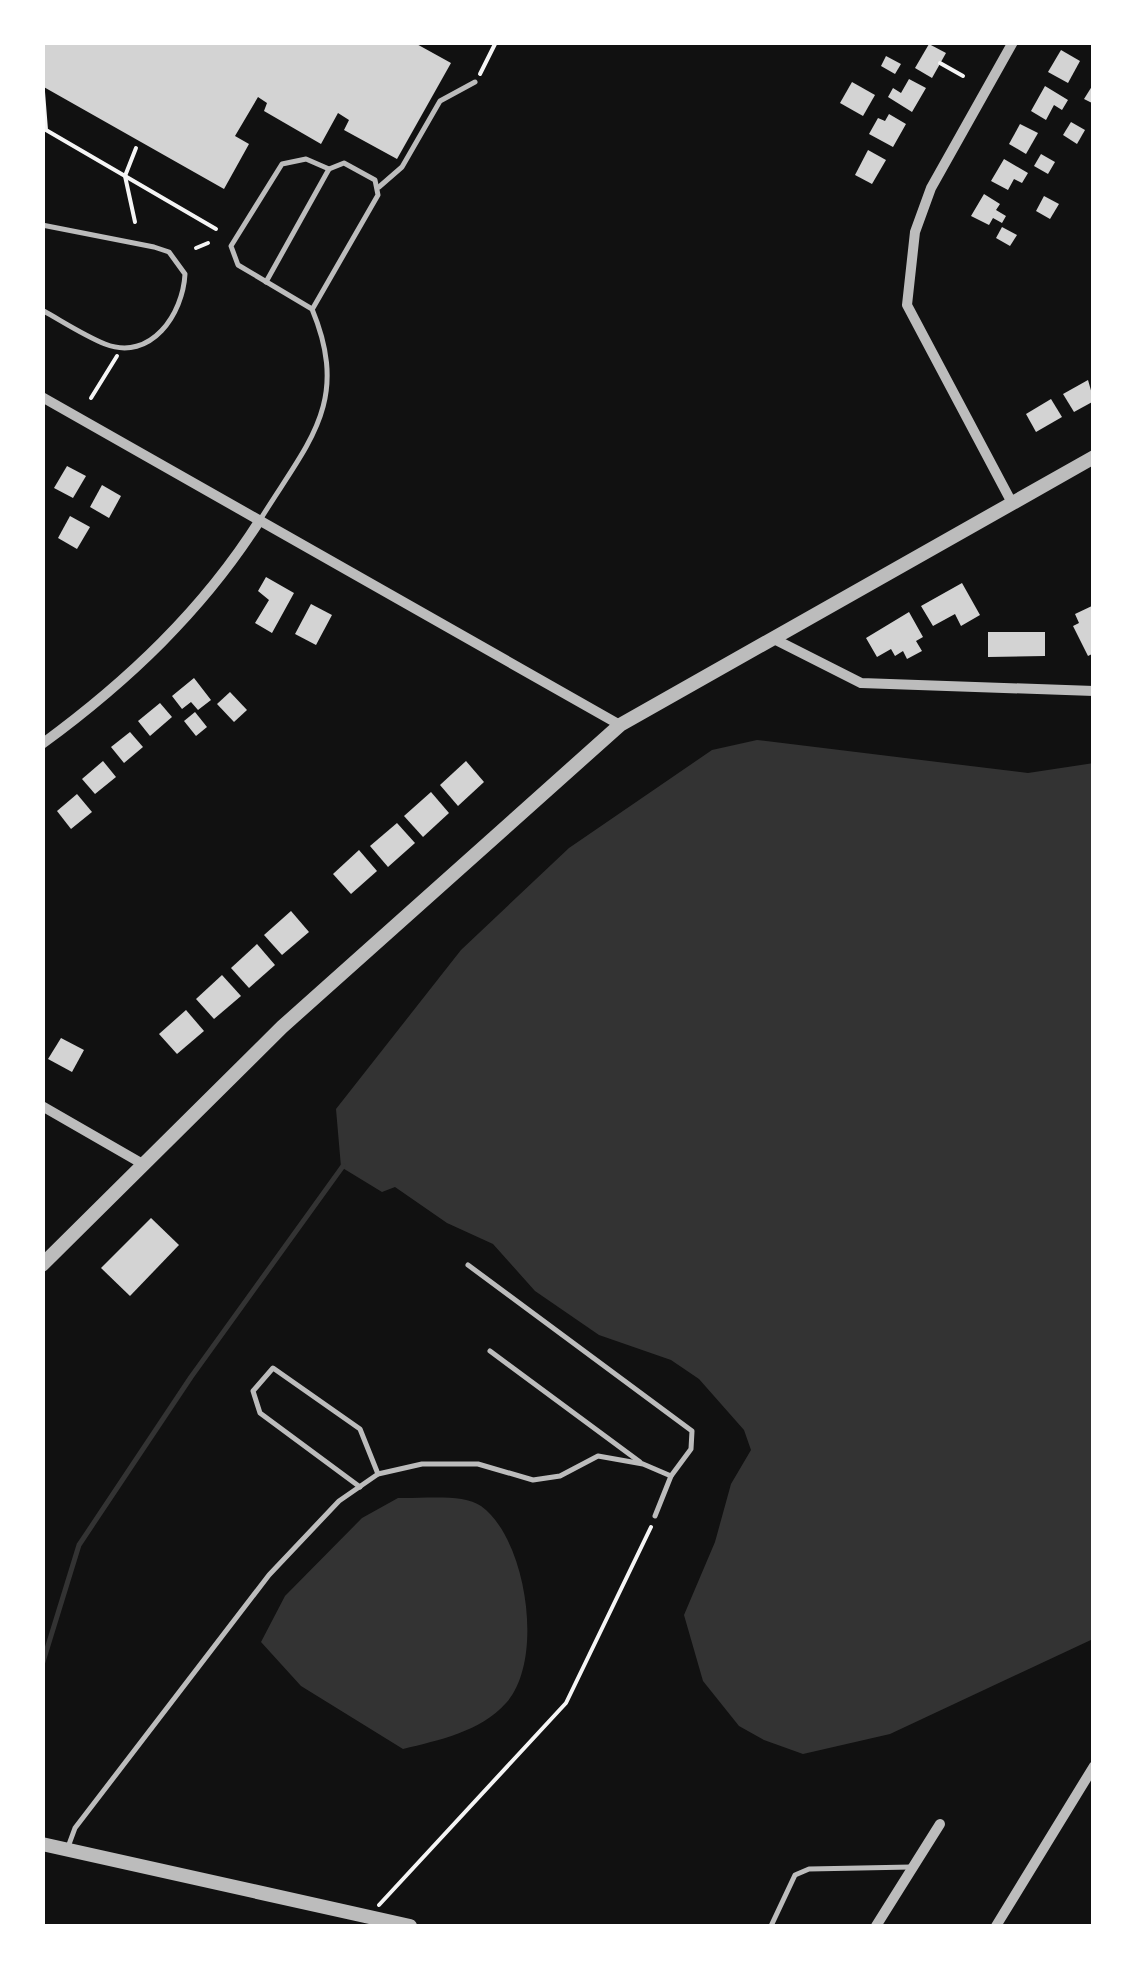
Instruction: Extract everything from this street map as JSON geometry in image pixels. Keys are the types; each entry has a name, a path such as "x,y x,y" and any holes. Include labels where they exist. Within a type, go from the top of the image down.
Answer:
{"street":[{"path":"1011,501 907,305 915,232 931,188 1013,42"},
{"path":"42,398 620,725"},
{"path":"42,1265 282,1027 620,725 1094,457"},
{"path":"42,744 156,650 208,597 260,520"},
{"path":"776,640 862,683 1094,691"},
{"path":"42,1106 141,1163"},
{"path":"996,1926 1094,1766"},
{"path":"876,1926 940,1824"},
{"path":"42,1844 410,1926"}],"lane":[{"path":"312,309 379,187 402,167 440,101 475,82"},
{"path":"260,520 316,428 326,402 330,368 312,309 238,265 232,256 234,237 282,164 306,159 329,169"},
{"path":"266,282 329,169 344,163 379,187"},
{"path":"42,225 169,252 185,274 179,309 170,322 141,344 107,345 42,310"},
{"path":"468,1265 692,1431 691,1449 671,1476 656,1516"},
{"path":"490,1351 643,1464"},
{"path":"360,1487 260,1413 253,1391 266,1371 273,1368 360,1428 378,1474"},
{"path":"68,1850 74,1828 269,1575 339,1501 378,1474 422,1464 478,1464 534,1480 560,1476 598,1456 643,1464 671,1476"},
{"path":"770,1926 796,1875 809,1868 872,1864 914,1867"}],"path":[{"path":"475,82 496,42"},
{"path":"940,63 963,76"},
{"path":"44,92 46,130 216,228"},
{"path":"135,222 125,176 136,148"},
{"path":"196,248 208,243"},
{"path":"92,398 116,356"},
{"path":"370,1916 566,1703 656,1516"}],"shaded area":[{"path":"757,740 1028,773 1094,763 1093,1639 890,1734 803,1754 739,1726 703,1681 684,1615 715,1542 731,1484 751,1450 744,1430 699,1379 671,1360 599,1335 535,1291 493,1244 447,1223 395,1187 382,1192 341,1167 336,1109 461,950 569,848 712,750"},
{"path":"398,1498 464,1499 481,1506 497,1522 519,1572 527,1631 518,1684 496,1713 458,1734 403,1749 301,1686 261,1642 285,1596 362,1518"}],"building":[{"path":"42,42 413,42 451,63 397,159 344,130 349,120 338,113 321,144 264,111 267,103 258,97 235,136 249,144 224,189 42,86"},
{"path":"929,44 946,53 932,78 915,68"},
{"path":"1061,50 1080,61 1068,83 1048,72"},
{"path":"886,56 901,64 895,74 881,66"},
{"path":"909,79 926,88 912,112 888,97 893,88 901,93"},
{"path":"852,82 875,95 863,116 840,103"},
{"path":"1094,83 1094,104 1084,99"},
{"path":"1045,86 1068,100 1062,110 1054,105 1046,120 1031,111"},
{"path":"889,114 906,124 893,147 869,134 878,118 885,121"},
{"path":"1071,122 1085,130 1077,144 1063,135"},
{"path":"1020,124 1038,133 1026,154 1009,144"},
{"path":"868,150 886,160 872,184 855,175"},
{"path":"1041,154 1055,162 1048,174 1034,166"},
{"path":"1004,159 1028,173 1022,183 1014,179 1008,190 991,181"},
{"path":"984,194 1000,204 996,210 1006,216 1002,223 993,218 989,225 971,216"},
{"path":"1044,196 1059,204 1050,219 1036,211"},
{"path":"1002,227 1017,235 1010,246 996,238"},
{"path":"1088,380 1094,401 1074,412 1063,394"},
{"path":"1051,399 1062,417 1036,432 1026,414"},
{"path":"67,466 86,476 73,498 54,488"},
{"path":"102,485 121,496 109,518 90,507"},
{"path":"70,516 90,527 77,549 58,538"},
{"path":"266,577 294,593 272,633 255,623 269,600 258,591"},
{"path":"962,583 980,615 961,626 955,614 933,626 921,606"},
{"path":"311,604 332,615 316,645 295,634"},
{"path":"1094,605 1094,653 1088,656 1073,626 1079,623 1075,614"},
{"path":"909,612 923,637 916,641 922,651 907,659 903,651 895,656 891,649 877,657 866,638"},
{"path":"988,632 1045,632 1045,656 988,657"},
{"path":"194,678 211,700 198,710 191,702 182,709 172,696"},
{"path":"230,692 247,710 234,722 217,704"},
{"path":"160,703 172,717 150,736 138,721"},
{"path":"195,712 207,727 196,736 184,721"},
{"path":"130,732 143,747 124,763 111,747"},
{"path":"103,761 116,777 95,794 82,779"},
{"path":"466,761 484,782 458,806 440,785"},
{"path":"431,792 449,813 423,837 404,816"},
{"path":"77,794 92,812 71,829 57,811"},
{"path":"397,823 415,843 388,867 370,846"},
{"path":"359,850 377,871 351,894 333,874"},
{"path":"291,911 309,932 282,955 264,935"},
{"path":"257,944 275,965 249,988 231,968"},
{"path":"222,975 241,996 214,1019 196,999"},
{"path":"186,1010 204,1031 177,1054 159,1034"},
{"path":"61,1038 84,1050 72,1072 48,1059"},
{"path":"151,1218 179,1245 130,1296 101,1268"}],"waterway":[{"path":"42,1665 79,1545 191,1377 343,1166"}]}
